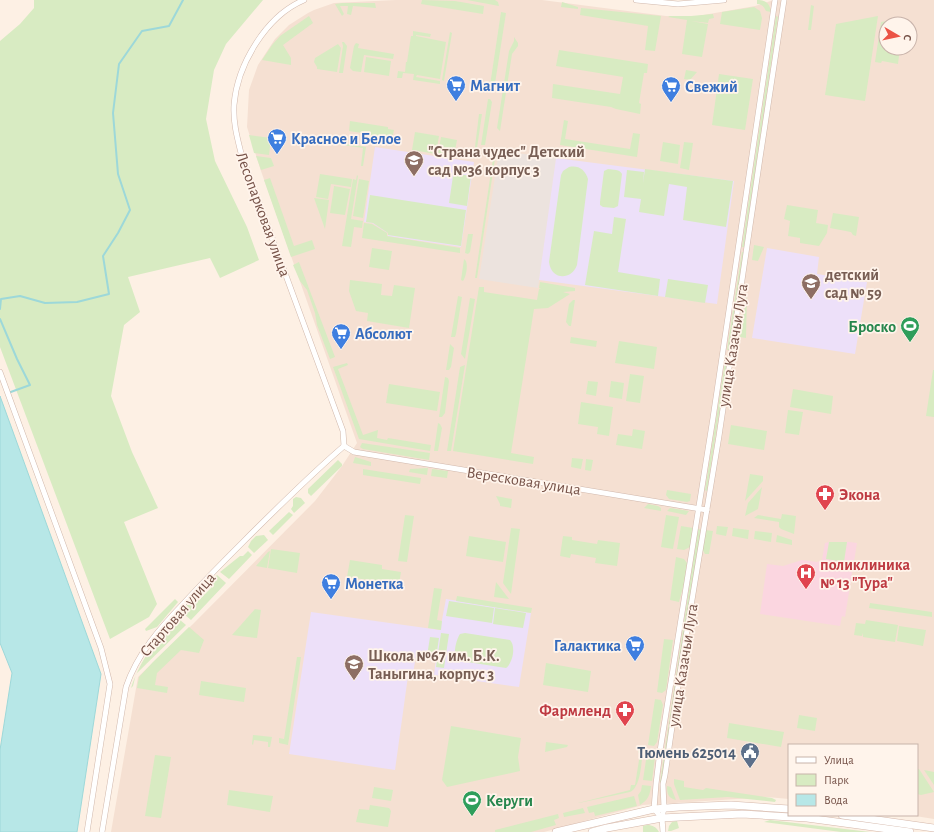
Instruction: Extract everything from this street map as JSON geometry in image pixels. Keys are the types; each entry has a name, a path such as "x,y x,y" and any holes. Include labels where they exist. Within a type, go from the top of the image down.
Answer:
{"main road":[{"path":"556,832 664,808 731,805 788,809"},
{"path":"592,832 662,818 742,814 807,818 910,832"},
{"path":"849,816 934,828"}],"street":[{"name":"Лесопарковая улица","path":"304,0 287,10 273,22 251,52 241,71 236,87 234,124 241,153 343,431 344,446"},
{"path":"636,0 678,4 724,0"},
{"name":"улица Казачьи Луга","path":"654,809 660,751 734,286 775,0"},
{"name":"улица Казачьи Луга","path":"663,832 662,818 664,808 664,775 719,436 784,0"},
{"path":"0,372 101,648 110,684 87,832"},
{"name":"Вересковая улица","path":"344,446 354,452 707,510"},
{"name":"Стартовая улица","path":"102,832 126,687 133,668 144,650 176,611 215,570 306,479 344,446"},
{"path":"654,809 662,818"}],"shaded area":[{"path":"396,0 542,0 666,16 692,17 755,6 774,0 934,0 934,819 915,816 918,816 918,744 788,744 788,799 767,797 643,805 544,832 111,832 138,677 315,501 342,466 357,443 261,171 247,127 249,90 258,65 275,39 289,25 308,13 334,3"},
{"path":"375,147 474,162 461,247 388,236 388,233 372,223 364,222"},
{"path":"499,151 556,158 538,288 479,279"},
{"path":"556,158 734,181 717,304 539,280"},
{"name":"детский сад № 59","path":"767,248 819,257 817,274 867,282 855,354 752,338"},
{"name":"поликлиника № 13 \"Тура\"","path":"825,543 857,543 845,617 842,616 840,626 760,614 767,564 783,566 802,560 817,562 822,560"},
{"name":"Школа №67 им. Б.К. Таныгина, корпус 3","path":"446,599 531,613 519,687 434,675 436,658 416,655 413,674 408,676 395,770 289,754 311,612 440,630"}],"green space":[{"path":"34,0 263,0 226,44 214,70 206,119 215,161 247,227 259,260 220,278 210,258 128,277 140,312 124,325 111,396 132,452 158,508 124,522 157,604 149,617 110,639 0,347 0,41 20,24 34,8"},
{"path":"422,0 455,1 484,6 483,14 421,4"},
{"path":"467,0 495,0 498,2 499,6"},
{"path":"757,0 767,3 770,6 771,12 766,11 763,6 757,4"},
{"path":"562,2 578,7 578,9 561,7"},
{"path":"375,3 376,8 353,6 351,15 347,14 348,6 340,6 344,14 342,16 335,4"},
{"path":"811,5 814,6 811,30 808,30"},
{"path":"754,7 760,11 762,18 760,30 720,24 722,12"},
{"path":"581,8 661,16 655,51 645,50 648,26 580,15"},
{"path":"501,12 506,13 494,90 489,92"},
{"path":"713,14 714,18 709,19 708,23 691,21 708,24 702,57 682,54 687,20 668,17"},
{"path":"309,16 313,23 283,45 291,58 291,65 262,60 280,36"},
{"path":"776,16 778,17 744,247 742,247"},
{"path":"878,16 865,101 825,95 836,24"},
{"path":"413,31 431,34 430,37 416,36 446,42 440,79 417,75 416,77 440,81 440,84 413,80 414,74 403,73 402,78 397,78 398,71 405,72"},
{"path":"450,32 452,33 444,81 442,80"},
{"path":"514,37 518,43 518,46 512,54 500,131 497,128 509,51 514,41"},
{"path":"342,42 344,42 347,46 343,73 339,73 343,46"},
{"path":"878,42 878,56 899,56 898,64 882,61 881,63 875,62"},
{"path":"356,43 359,44 358,48 394,54 393,59 364,55 361,72 353,71 350,68 354,46"},
{"path":"338,44 341,48 337,72 317,69 314,62 315,58"},
{"path":"559,50 648,64 647,73 644,73 639,103 641,104 640,114 611,107 552,98 553,84 620,94 623,77 556,66"},
{"path":"366,57 391,61 389,76 364,72"},
{"path":"686,70 697,72 690,80 684,79"},
{"path":"719,74 753,79 745,130 712,125"},
{"path":"488,99 492,102 485,145 481,145"},
{"path":"479,114 482,114 476,155 474,155"},
{"path":"564,120 568,121 565,139 630,149 633,133 640,134 637,157 560,145"},
{"path":"350,121 388,127 388,129 394,130 392,139 388,138 386,145 380,144 380,139 361,137 362,133 349,131"},
{"path":"415,132 439,136 436,154 412,150"},
{"path":"249,135 271,138 269,155 254,153"},
{"path":"295,136 366,147 363,166 361,166 363,148 295,138"},
{"path":"441,137 457,140 454,156 438,153"},
{"path":"663,142 680,145 678,164 660,161"},
{"path":"684,142 693,143 689,170 680,168"},
{"path":"494,152 496,152 477,278 475,278"},
{"path":"256,156 271,158 274,166 261,170"},
{"path":"569,167 581,169 588,179 577,265 570,274 562,276 553,272 549,262 561,175 563,171"},
{"path":"608,169 618,170 622,174 618,206 614,208 603,207 600,205 604,171"},
{"path":"645,169 733,181 726,227 683,220 687,187 669,184 664,216 639,212 641,199 624,197 627,170 644,172 643,183"},
{"path":"320,174 352,179 351,187 331,184 328,199 316,197"},
{"path":"458,174 471,176 467,206 449,203 453,176"},
{"path":"357,175 351,219 363,221 362,228 354,227 351,247 342,246 353,179 356,180"},
{"path":"270,178 294,246 312,240 315,249 291,257 264,180"},
{"path":"359,179 369,181 363,218 353,216"},
{"path":"334,186 350,189 345,215 330,213"},
{"path":"370,195 466,210 461,246 388,235 388,233 373,223 366,222"},
{"path":"314,198 329,200 325,229"},
{"path":"787,205 818,210 816,223 828,225 827,233 819,246 800,243 800,238 788,236 790,221 784,219"},
{"path":"833,213 859,217 856,236 851,232 830,228"},
{"path":"614,217 626,219 618,272 660,279 658,296 585,285 594,231 612,234"},
{"path":"364,223 372,224 387,233 387,236 460,248 460,253 362,238"},
{"path":"468,234 473,234 470,252 468,254 465,253"},
{"path":"754,245 764,247 758,261 752,260"},
{"path":"372,248 392,251 389,270 369,267"},
{"path":"742,252 744,252 729,350 727,350"},
{"path":"464,259 467,263 467,268 463,281 461,280"},
{"path":"299,262 335,357 330,359 317,325 315,313 307,290 300,281 293,265"},
{"path":"668,279 708,285 705,303 665,297"},
{"path":"350,280 382,284 381,295 392,296 394,285 415,288 409,328 367,321 368,313 356,311 349,291"},
{"path":"540,282 575,288 575,291 563,292 570,294 548,308 534,309 511,453 534,457 533,464 453,451 479,287 484,287 484,292 537,300 539,289 541,289 539,288"},
{"path":"747,293 746,337 746,338 740,337"},
{"path":"458,296 462,297 456,334 455,337 451,337"},
{"path":"470,298 475,299 465,359 461,354"},
{"path":"575,300 571,326 569,326 566,322 569,304"},
{"path":"571,337 597,341 596,347 570,343"},
{"path":"619,341 657,347 654,369 615,363"},
{"path":"450,344 454,348 451,367 449,370 446,370"},
{"path":"726,356 728,356 707,491 705,490"},
{"path":"347,363 348,365 338,369 363,435 378,430 377,438 387,440 388,438 431,445 430,451 359,439 333,367"},
{"path":"465,365 451,451 447,451 460,367"},
{"path":"934,370 934,417 926,416"},
{"path":"630,374 644,376 640,403 626,401"},
{"path":"445,377 448,378 449,381 445,413 442,417 439,417"},
{"path":"588,381 598,382 596,396 586,394"},
{"path":"611,381 624,383 622,399 609,397"},
{"path":"389,384 440,392 437,411 386,403"},
{"path":"793,389 833,396 831,414 790,407"},
{"path":"581,402 613,407 609,436 597,434 598,427 578,424"},
{"path":"788,410 803,412 799,435 785,433"},
{"path":"438,423 442,428 438,451 434,451"},
{"path":"731,425 767,431 764,450 728,444"},
{"path":"633,429 645,431 642,449 616,445 618,434 632,436"},
{"path":"362,443 430,453 429,460 363,449 360,447"},
{"path":"355,457 371,462 371,466 353,463"},
{"path":"572,458 583,459 581,469 571,467"},
{"path":"586,459 593,460 591,471 585,470"},
{"path":"338,460 342,466 311,496 308,493 308,489"},
{"path":"428,468 427,475 409,472 410,469"},
{"path":"363,469 421,478 420,484 363,475"},
{"path":"432,469 448,471 447,478 431,476"},
{"path":"750,474 763,476 763,481 745,501"},
{"path":"762,487 758,509 745,516 748,503"},
{"path":"667,490 691,494 690,501 687,502 669,499 666,495"},
{"path":"496,496 512,499 511,508 500,506"},
{"path":"296,497 301,498 305,503 294,513 291,509 293,506 293,499"},
{"path":"648,504 658,506 661,508 661,511 644,508"},
{"path":"670,508 689,511 686,515 667,511"},
{"path":"289,512 293,515 273,535 269,531"},
{"path":"782,514 796,516 794,534 781,529 779,527 779,522 754,518 758,515 781,519"},
{"path":"405,515 414,516 407,562 398,561"},
{"path":"666,515 679,517 673,549 661,547"},
{"path":"681,526 693,528 690,547 684,550 677,549"},
{"path":"717,526 728,527 726,536 716,534"},
{"path":"511,528 520,529 511,594 503,583"},
{"path":"733,528 749,530 748,539 732,536"},
{"path":"698,529 701,530 662,782 660,782"},
{"path":"705,530 713,531 709,554 705,554 702,549"},
{"path":"755,531 772,533 771,542 754,539"},
{"path":"264,535 268,540 254,553 248,547 251,541 256,536"},
{"path":"777,535 792,540 792,545 776,542"},
{"path":"469,536 506,542 503,562 466,556"},
{"path":"563,536 572,537 572,540 597,544 598,540 620,543 617,566 595,563 596,558 571,554 570,558 560,556"},
{"path":"829,542 847,542 844,562 826,559"},
{"path":"271,549 300,553 297,573 268,568"},
{"path":"248,551 252,555 229,579 220,572 240,556 243,556"},
{"path":"270,551 267,568 256,566 268,552"},
{"path":"676,557 684,559 687,563 684,584 679,602 670,600"},
{"path":"350,560 382,565 382,569 401,572 399,584 347,577"},
{"path":"217,575 226,583 191,620 184,614 184,609 187,605 194,605 211,588 212,580"},
{"path":"496,582 509,599 494,597"},
{"path":"434,588 442,589 437,620 442,621 441,630 428,628"},
{"path":"457,596 532,608 531,613 456,601"},
{"path":"175,599 178,602 157,627 146,631 145,629"},
{"path":"449,601 494,608 492,623 446,616"},
{"path":"870,603 932,612 932,617 869,608"},
{"path":"495,608 526,613 523,628 493,624"},
{"path":"255,609 261,610 257,638 232,635"},
{"path":"178,619 186,625 137,673 149,651 175,620"},
{"path":"866,620 898,625 895,642 863,637 863,633 862,636 854,635 856,623 865,624"},
{"path":"899,626 926,630 923,646 897,641"},
{"path":"189,627 204,640 199,653 181,650 157,673 155,685 168,687 167,693 137,688 139,677"},
{"path":"441,633 449,634 444,668 436,667"},
{"path":"465,633 510,640 513,646 513,654 508,666 506,668 461,661 458,659 455,655 455,649 460,634"},
{"path":"430,637 439,638 436,658 427,656"},
{"path":"664,639 673,640 666,690 662,693 657,692"},
{"path":"297,657 301,657 288,745 279,743 279,738 284,739"},
{"path":"546,663 591,671 588,692 543,685"},
{"path":"201,681 246,688 244,702 199,695"},
{"path":"655,699 661,700 663,705 657,742 654,746 648,745"},
{"path":"799,715 817,718 815,731 797,728"},
{"path":"729,723 784,732 781,747 727,738"},
{"path":"451,726 521,738 518,757 520,771 447,787 442,780"},
{"path":"253,735 272,737 270,747 268,747 268,742 254,740 253,745"},
{"path":"546,742 568,745 567,747 545,752"},
{"path":"639,750 643,751 641,768 634,789 630,792 578,803 630,790 631,785 635,785 640,754 638,752"},
{"path":"647,753 653,754 655,757 652,781 643,780"},
{"path":"155,755 171,757 161,818 145,816"},
{"path":"918,769 934,792 918,794"},
{"path":"924,770 934,772 934,785"},
{"path":"674,779 684,781 684,787 703,790 706,788 772,798 776,800 775,802 728,797 680,800 674,784"},
{"path":"642,785 651,786 648,797 640,805 638,795 641,791"},
{"path":"667,786 671,787 676,800 668,795"},
{"path":"374,787 393,790 391,801 372,798"},
{"path":"229,790 273,796 270,812 227,805"},
{"path":"634,796 637,806 595,816 594,812 589,813 587,807"},
{"path":"370,805 389,808 391,811 388,827 356,822 359,809 369,810"},
{"path":"583,808 585,813 564,817 563,813"},
{"path":"558,814 559,818 554,820 556,825 531,832 495,832 495,830"},
{"path":"770,820 870,832 841,832 764,822"},
{"path":"677,821 679,828 668,831 672,822"},
{"path":"651,825 659,832 643,832 643,826"}],"water":[{"path":"0,396 101,674 77,832 0,832 0,750 12,673 0,643"}],"waterway":[{"path":"0,309 1,299 20,296 45,303 77,302 109,294 103,256 118,233 130,210 118,174 113,113 119,64 142,31 169,26 183,0"},
{"path":"0,319 30,385 8,393"}],"place":[{"name":"Магнит","path":"456,102"},
{"name":"Свежий","path":"671,103"},
{"name":"Красное и Белое","path":"277,155"},
{"name":"\"Страна чудес\" Детский сад №36 корпус 3","path":"414,177"},
{"name":"детский сад № 59","path":"811,300"},
{"name":"Броско","path":"910,343"},
{"name":"Абсолют","path":"341,350"},
{"name":"Экона","path":"825,511"},
{"name":"поликлиника № 13 \"Тура\"","path":"806,590"},
{"name":"Монетка","path":"331,600"},
{"name":"Галактика","path":"635,662"},
{"name":"Школа №67 им. Б.К. Таныгина, корпус 3","path":"354,681"},
{"name":"Фармленд","path":"625,727"},
{"name":"Тюмень 625014","path":"750,769"},
{"name":"Керуги","path":"472,817"}]}
